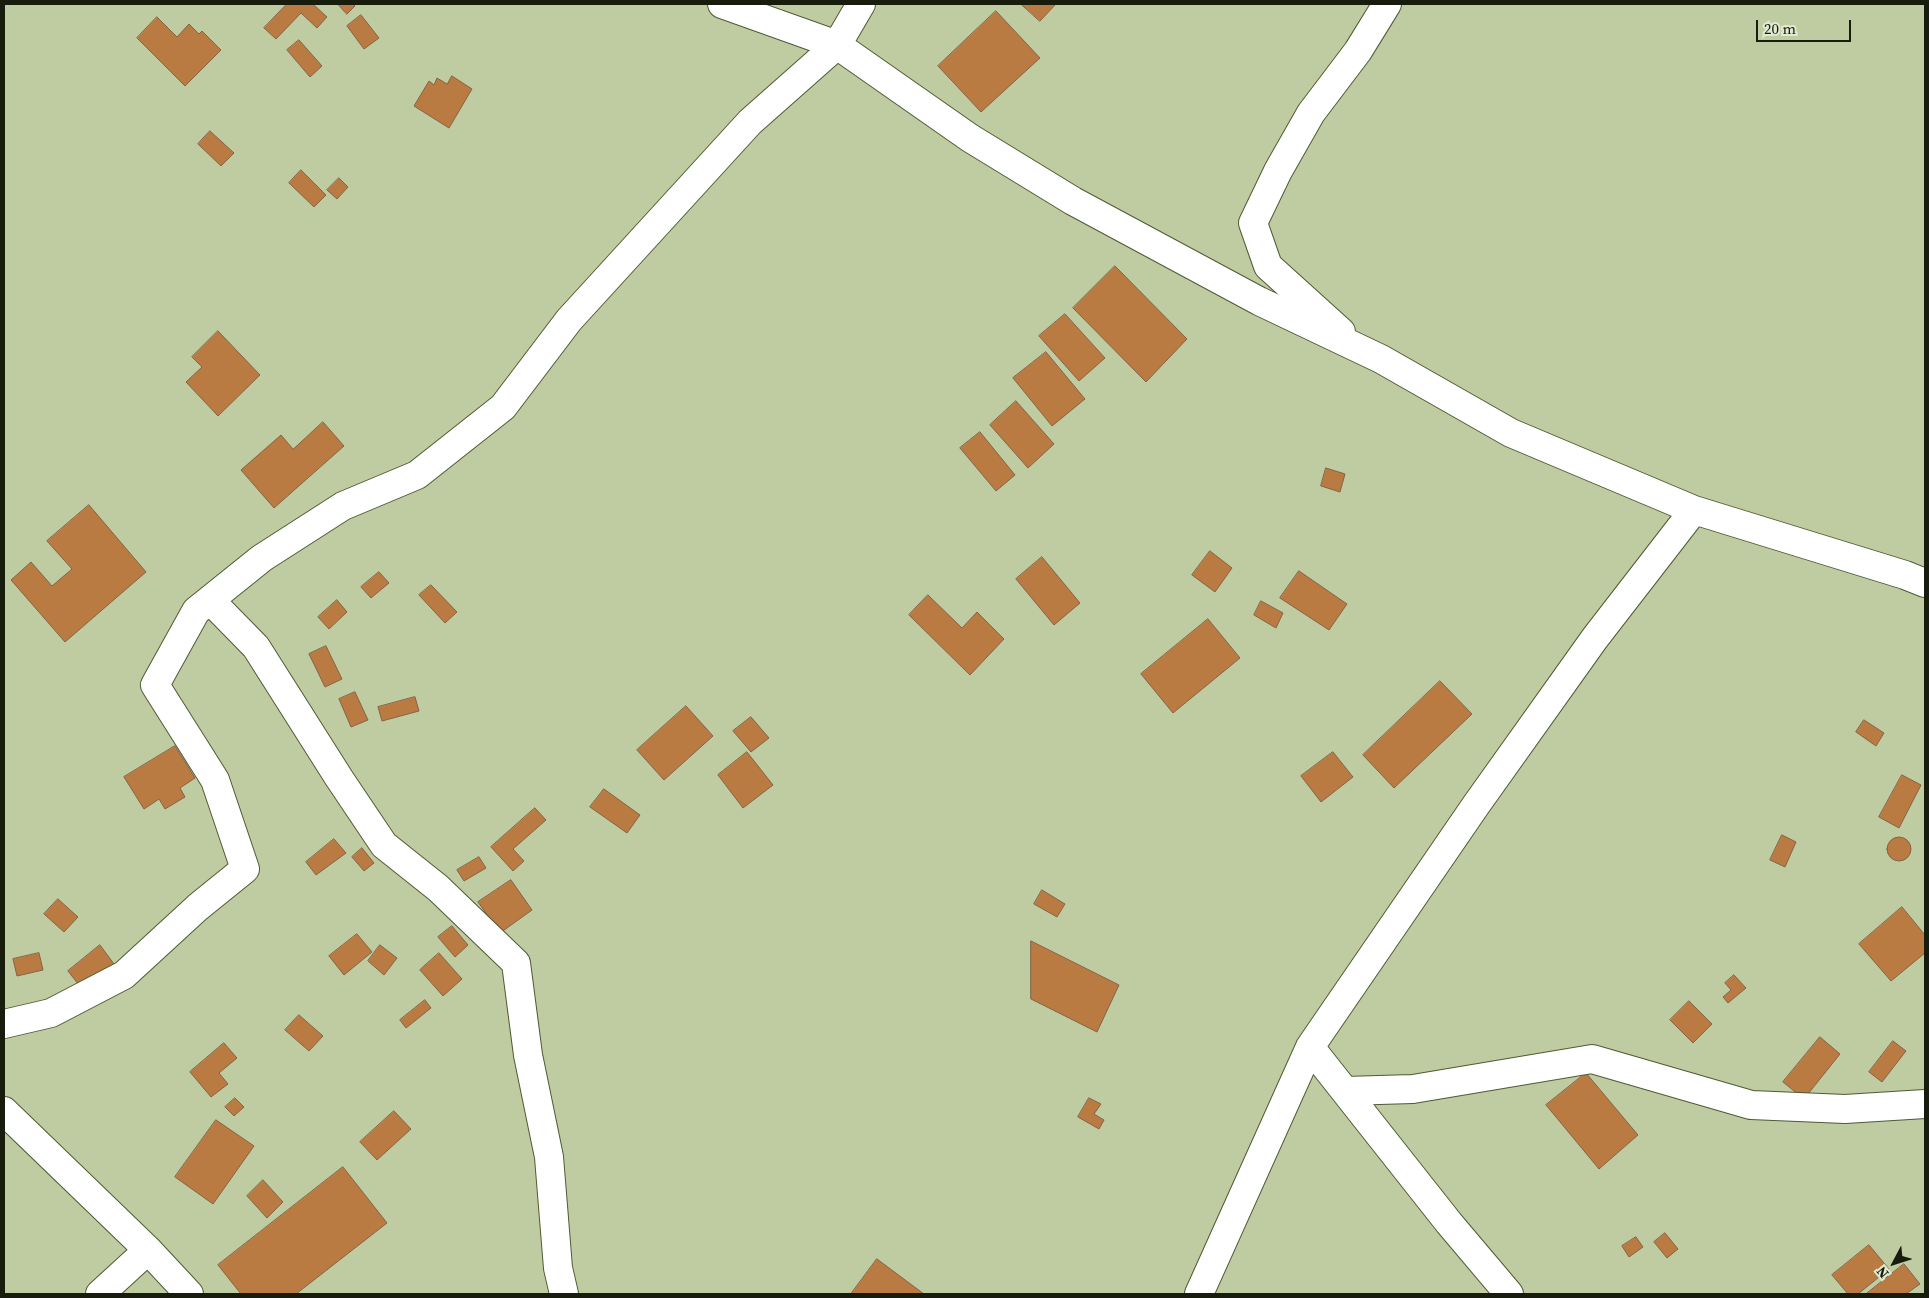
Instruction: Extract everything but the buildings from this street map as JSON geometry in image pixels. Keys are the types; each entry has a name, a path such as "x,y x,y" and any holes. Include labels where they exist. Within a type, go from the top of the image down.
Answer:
{"street":[{"path":"722,4 837,45 970,138 1073,200 1259,301 1381,359 1511,433 1694,510 1906,575 1925,584"},
{"path":"4,1024 51,1013 124,975 198,907 245,869 215,780 155,685 196,611 262,558 343,506 416,475 503,407 569,320 750,122 837,45 861,4"},
{"path":"1357,348 1268,266 1253,223 1278,171 1311,113 1358,51 1387,4"},
{"path":"1199,1294 1310,1047 1476,805 1595,638 1694,510"},
{"path":"210,600 256,648 384,845 438,888 516,963 528,1055 550,1156 558,1268 564,1294"},
{"path":"1310,1047 1448,1223 1508,1294"},
{"path":"1345,1091 1413,1089 1592,1058 1751,1105 1845,1109 1925,1104"},
{"path":"4,1111 148,1250 189,1294"},
{"path":"100,1294 148,1250"}]}
